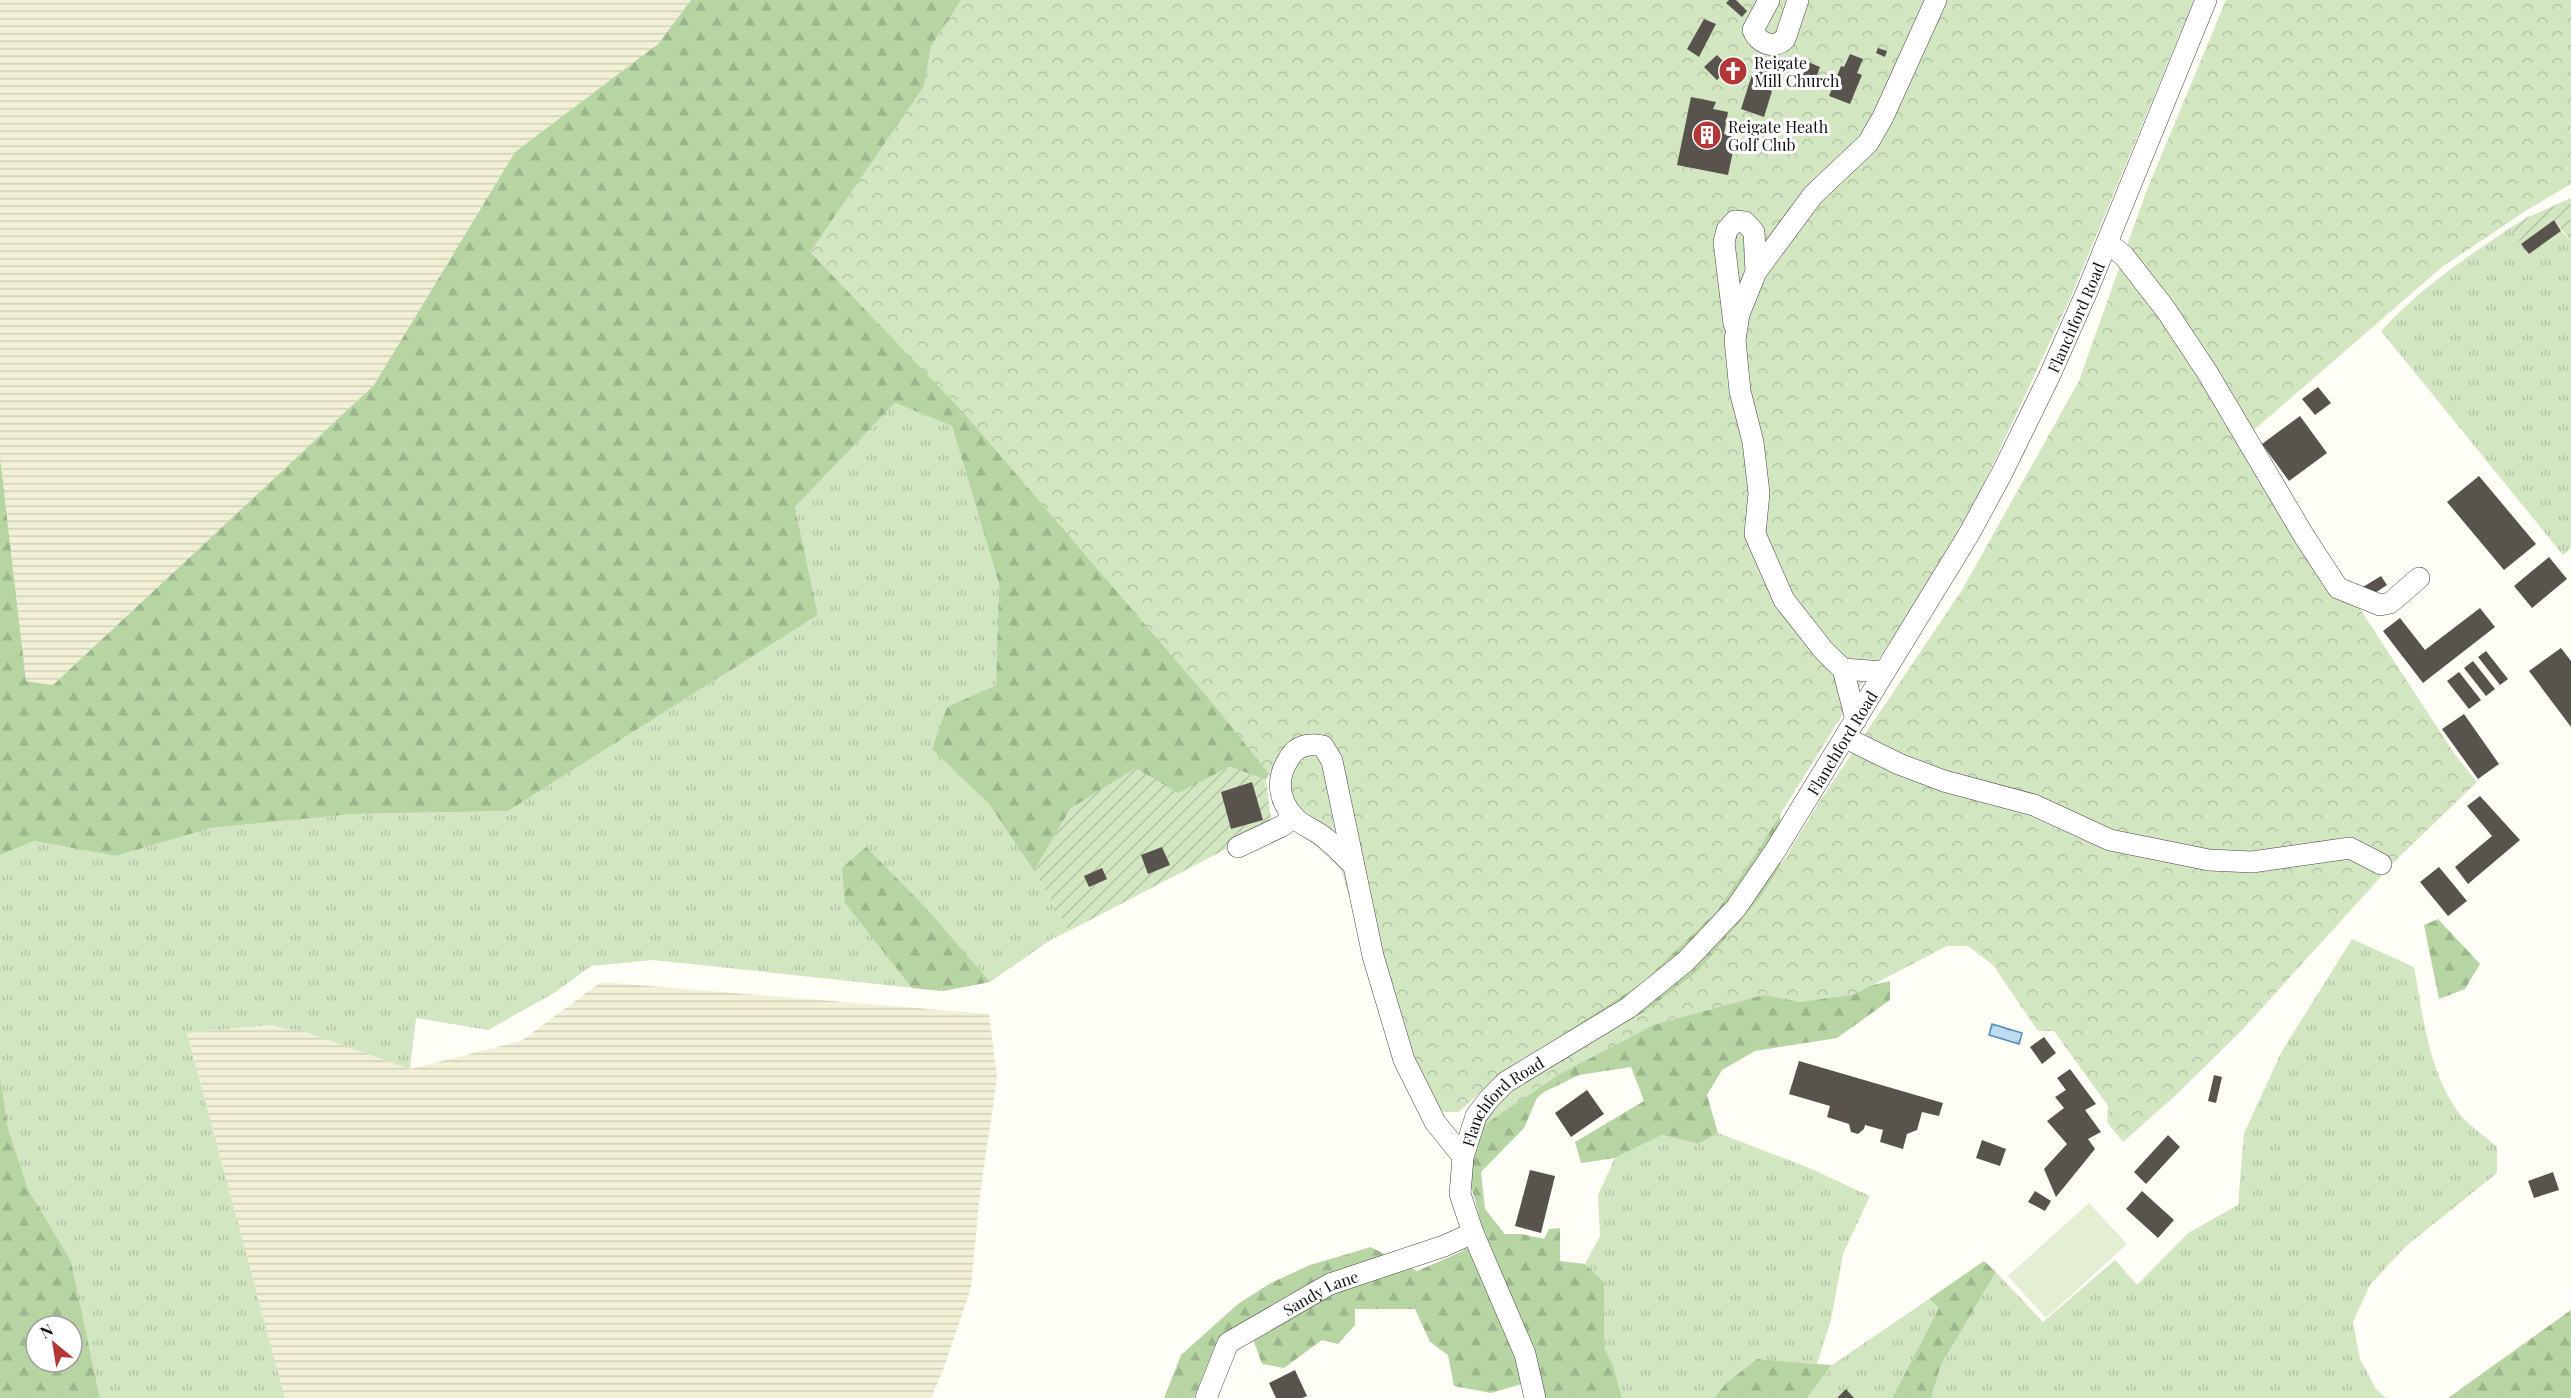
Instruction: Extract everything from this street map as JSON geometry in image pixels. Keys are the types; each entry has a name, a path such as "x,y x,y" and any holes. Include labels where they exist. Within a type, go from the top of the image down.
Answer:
{"street":[{"path":"1769,0 1753,30 1758,40 1770,45 1782,43 1785,39 1798,0"},
{"path":"1735,339 1739,314 1756,272 1813,195 1868,143 1883,117 1936,0"},
{"name":"Flanchford Road","path":"1535,1398 1525,1354 1473,1233 1460,1194 1463,1157 1476,1116 1506,1082 1628,1008 1686,961 1736,908 1775,851 1969,534 2002,473 2049,377 2108,243 2206,0"},
{"path":"1756,272 1754,232 1745,222 1734,221 1727,230 1724,242 1740,391 1753,442 1759,493 1755,534 1784,600 1825,652 1843,669 1851,729 1899,764 1944,781 2034,805 2110,840 2220,861 2252,862 2350,848 2381,864"},
{"path":"2108,243 2124,256 2166,310 2207,372 2304,536 2338,588 2380,605 2390,603 2419,578"},
{"path":"1843,669 1883,672"},
{"path":"1352,864 1325,837 1294,817 1280,793 1280,776 1296,750 1314,744 1323,746 1332,760 1373,956 1404,1060 1435,1122 1463,1157"},
{"path":"1238,847 1282,826 1294,817"},
{"name":"Sandy Lane","path":"1206,1398 1228,1343 1330,1284 1444,1246 1473,1233"}],"green space":[{"path":"0,0 691,0 658,44 515,152 374,385 53,685 26,681 0,457"},
{"path":"691,0 1033,0 1289,738 1266,780 1230,767 1178,794 1071,808 1034,871 989,804 932,749 947,707 996,685 999,584 952,426 895,403 795,507 818,615 508,811 354,814 211,828 116,856 34,841 0,855 0,457 26,681 53,685 374,385 515,152 658,44"},
{"path":"961,0 2194,0 2070,299 1978,496 1917,602 1861,685 1755,855 1716,912 1642,983 1495,1078 1459,1112 1424,1111 1395,1057 1341,869 1284,818 1269,774 1214,705 962,411 810,252 924,86 931,46"},
{"path":"2226,0 2571,0 2571,184 2527,210 2442,267 2247,436 2456,756 2477,782 2398,858 2242,1030 2175,1096 2123,1142 2107,1122 2108,1106 2054,1031 2038,1031 1993,965 1968,946 1947,946 1853,995 1800,1002 1763,995 1654,1025 1560,1074 1484,1125 1509,1090 1569,1053 1646,1011 1700,969 1762,895 1822,798 1962,590 2079,381 2146,192"},
{"path":"2571,198 2571,241 2554,220 2521,244 2510,228 2526,218"},
{"path":"2510,228 2529,254 2561,231 2571,241 2571,548 2563,555 2381,331 2426,289"},
{"path":"895,403 952,426 999,584 996,685 947,707 933,749 989,804 1034,871 1069,931 1052,939 990,982 943,991 653,960 591,966 554,993 488,1030 416,1018 410,1069 300,1030 271,1025 187,1033 285,1398 100,1398 71,1261 28,1189 8,1128 0,1076 0,855 34,841 116,856 211,828 354,814 508,811 818,615 795,507"},
{"path":"1230,767 1266,780 1272,825 1069,931 1034,871 1071,808 1136,768 1178,793"},
{"path":"1780,810 1782,916 1813,999 1890,981 1890,1000 1837,1038 1755,1051 1722,1070 1707,1095 1718,1133 1698,1144 1662,1135 1615,1158 1581,1163 1575,1142 1644,1101 1631,1067 1579,1075 1544,1092 1537,1098 1524,1128 1481,1172 1485,1209 1505,1234 1522,1234 1544,1239 1549,1229 1560,1228 1560,1261 1585,1264 1604,1282 1604,1347 1614,1368 1622,1398 1538,1398 1532,1381 1491,1393 1454,1386 1448,1355 1430,1342 1415,1309 1355,1309 1355,1325 1338,1344 1322,1340 1284,1368 1262,1364 1248,1325 1217,1341 1194,1398 1164,1398 1181,1355 1238,1304 1269,1284 1310,1265 1371,1247 1417,1271 1461,1252 1484,1234 1467,1171 1481,1121 1500,1105 1540,1084 1524,1044"},
{"path":"866,847 924,906 990,982 943,991 912,988 845,903 842,868"},
{"path":"2438,919 2480,964 2465,989 2439,999 2424,925"},
{"path":"2352,939 2414,967 2428,1041 2439,1076 2456,1109 2464,1119 2497,1147 2497,1173 2405,1247 2370,1285 2353,1322 2360,1359 2376,1389 2386,1398 1931,1398 1941,1365 1996,1272 2043,1322 2115,1260 2137,1285 2188,1233 2238,1205 2244,1133 2282,1051"},
{"path":"601,982 989,1014 997,1078 979,1202 971,1288 931,1398 285,1398 187,1033 271,1025 284,1029 300,1029 410,1069 521,1041"},
{"path":"0,1076 8,1128 28,1189 71,1261 82,1314 24,1314 24,1374 84,1374 84,1322 100,1398 0,1398"},
{"path":"1718,1133 1807,1167 1870,1196 1843,1254 1831,1320 1817,1364 1757,1359 1726,1383 1714,1398 1622,1398 1614,1368 1604,1347 1604,1282 1585,1264 1600,1236 1598,1195 1615,1158 1662,1135 1697,1144"},
{"path":"2089,1203 2127,1244 2046,1318 2008,1276"},
{"path":"1984,1261 1996,1272 1941,1365 1931,1398 1892,1398 1939,1308 1929,1299"},
{"path":"1929,1299 1939,1308 1892,1398 1807,1398 1832,1365"},
{"path":"2571,1310 2571,1398 2448,1398"},
{"path":"1757,1359 1832,1365 1807,1398 1714,1398 1726,1383"}],"water":[{"path":"1992,1024 2022,1033 2019,1044 1989,1035"}],"building":[{"path":"1729,0 1736,0 1747,11 1742,17 1726,3"},
{"path":"1704,19 1716,24 1699,57 1687,49"},
{"path":"1878,48 1887,51 1885,57 1876,53"},
{"path":"1850,54 1863,59 1857,73 1862,75 1850,104 1829,96 1841,66 1844,67"},
{"path":"1717,55 1726,64 1731,61 1740,63 1743,73 1739,79 1729,80 1723,74 1717,80 1704,67"},
{"path":"1757,59 1771,64 1764,88 1772,91 1764,117 1741,109"},
{"path":"1808,62 1820,67 1814,83 1802,78"},
{"name":"Reigate Heath Golf Club","path":"1691,97 1716,102 1713,109 1728,112 1724,134 1736,137 1728,175 1677,165"},
{"path":"2554,220 2561,231 2529,254 2521,244"},
{"path":"2318,387 2331,403 2315,415 2302,399"},
{"path":"2300,416 2327,453 2289,481 2262,444"},
{"path":"2479,476 2536,544 2504,570 2447,502"},
{"path":"2549,557 2567,579 2532,608 2514,586"},
{"path":"2381,576 2387,585 2369,597 2363,587"},
{"path":"2480,608 2495,627 2423,683 2383,631 2400,618 2425,650"},
{"path":"2561,648 2571,661 2571,727 2529,671"},
{"path":"2486,651 2508,679 2500,685 2478,657"},
{"path":"2473,661 2495,689 2486,696 2464,668"},
{"path":"2459,672 2481,700 2469,709 2447,681"},
{"path":"2464,714 2499,764 2478,779 2442,729"},
{"path":"1252,782 1263,820 1231,829 1221,792"},
{"path":"2480,796 2520,840 2468,884 2455,867 2492,836 2467,806"},
{"path":"1162,847 1170,865 1148,874 1141,855"},
{"path":"2439,867 2467,901 2448,916 2420,882"},
{"path":"1102,868 1107,879 1089,887 1084,876"},
{"path":"2044,1037 2056,1053 2042,1064 2030,1047"},
{"path":"1799,1061 1943,1103 1939,1116 1922,1112 1917,1130 1907,1134 1903,1149 1880,1142 1883,1130 1865,1125 1858,1134 1851,1132 1849,1124 1827,1117 1830,1106 1789,1094"},
{"path":"2070,1069 2096,1104 2085,1110 2101,1132 2088,1139 2095,1149 2056,1197 2044,1169 2067,1144 2047,1121 2064,1108 2055,1097 2066,1090 2057,1078"},
{"path":"2214,1075 2222,1077 2216,1103 2208,1101"},
{"path":"1587,1090 1604,1114 1571,1137 1555,1113"},
{"path":"2168,1135 2180,1147 2146,1184 2134,1172"},
{"path":"1982,1140 2006,1149 2000,1166 1976,1158"},
{"path":"1530,1170 1555,1176 1541,1233 1515,1226"},
{"path":"2553,1172 2559,1190 2534,1198 2528,1181"},
{"path":"2035,1191 2051,1201 2045,1211 2028,1202"},
{"path":"2142,1191 2174,1220 2158,1238 2126,1209"},
{"path":"1295,1370 1307,1396 1276,1398 1269,1383"},
{"path":"1846,1389 1854,1398 1837,1398"}],"place":[{"name":"Reigate Mill Church","path":"1733,71"},
{"name":"Reigate Heath Golf Club","path":"1707,135"}]}
